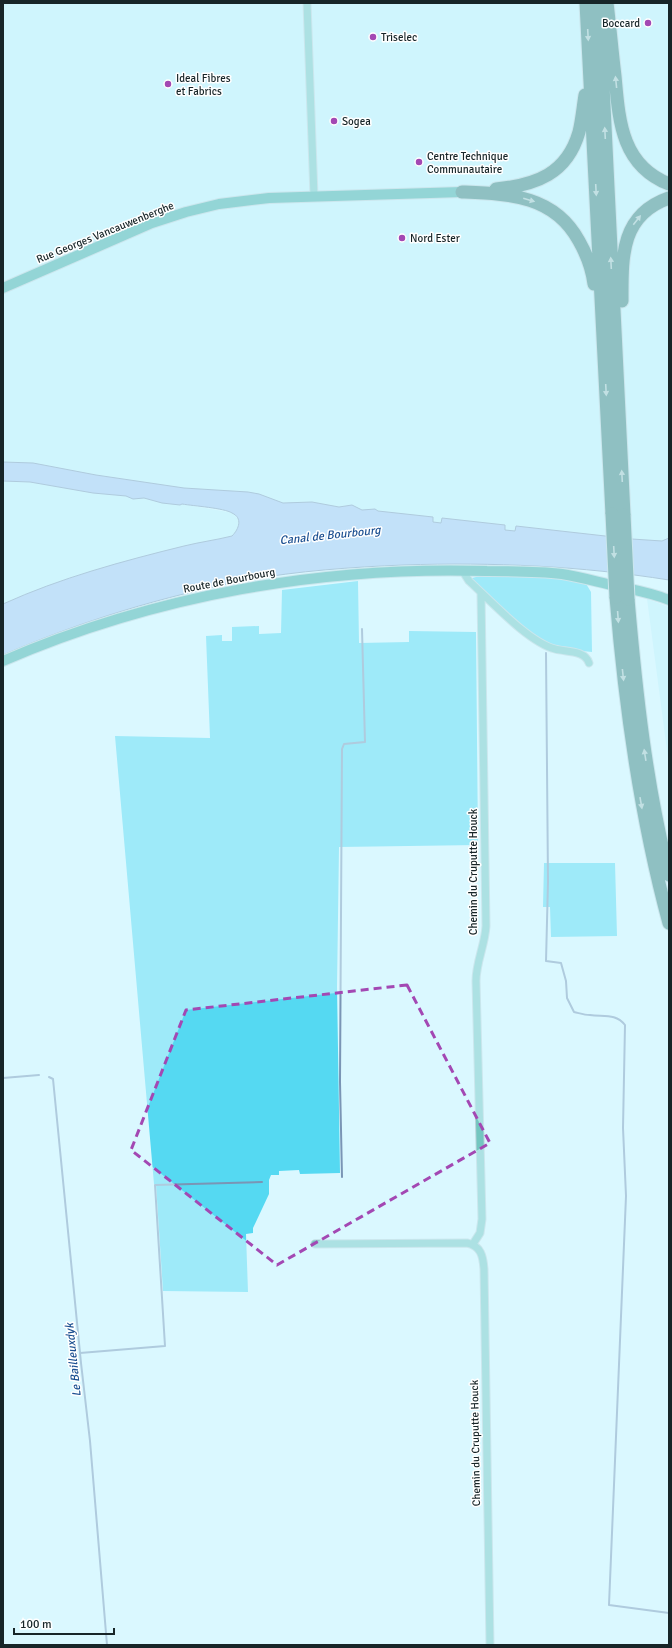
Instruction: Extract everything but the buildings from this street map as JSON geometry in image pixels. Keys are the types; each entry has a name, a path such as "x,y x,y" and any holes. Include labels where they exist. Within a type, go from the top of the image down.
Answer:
{"highway":[{"path":"586,3 605,373"},
{"path":"598,3 619,407"},
{"path":"607,3 619,112 626,141 632,154 645,170 669,184"},
{"path":"462,192 530,184 547,176 561,165 572,150 579,131 590,67"},
{"path":"462,192 498,194 532,201 553,211 568,224 585,252 592,273 605,373 618,514 622,598 623,680 645,824 669,923"},
{"path":"618,514 619,407 622,357 622,270 625,244 630,230 639,216 654,204 669,198"},
{"path":"622,598 654,806 669,876"}],"main road":[{"name":"Rue Georges Vancauwenberghe","path":"3,288 136,230 179,214 239,201 314,196 462,192"},
{"name":"Route de Bourbourg","path":"3,661 50,642 153,608 218,593 283,582 346,575 405,571 466,570 563,575 647,592 669,600"}],"street":[{"path":"307,3 314,196"},
{"path":"466,570 467,578 481,593 536,641 552,648 582,654 587,658 589,663"},
{"name":"Chemin du Cruputte Houck","path":"481,593 486,926 485,940 477,966 476,981 482,1219 480,1233 473,1244 481,1252 484,1269 490,1645"},
{"path":"315,1244 473,1244"}],"highlighted area":[{"path":"407,985 490,1143 277,1265 131,1150 186,1010"}],"shaded area":[{"path":"3,3 669,3 669,538 662,541 632,539 517,526 515,531 505,530 505,525 442,518 442,523 433,522 433,518 377,510 362,510 348,505 339,507 312,502 283,503 248,492 184,488 96,475 33,463 3,462"},
{"path":"3,481 30,482 93,493 144,498 162,503 182,504 228,512 234,514 238,519 239,527 232,536 184,546 103,568 63,581 3,604"},
{"path":"484,575 558,578 585,582 591,592 592,652 563,649 539,641 472,581 472,578"},
{"path":"358,581 359,643 409,642 409,631 476,632 478,845 339,847 337,987 340,1173 300,1174 299,1170 279,1171 279,1175 271,1175 269,1180 269,1194 253,1228 253,1233 246,1234 248,1292 163,1291 156,1184 154,1184 115,736 210,738 206,636 222,635 222,641 232,641 232,627 259,626 259,634 281,633 282,590"},
{"path":"647,599 669,607 669,766"},
{"path":"544,863 615,863 617,936 551,937 550,907 543,907"}],"water":[{"name":"Canal de Bourbourg","path":"3,462 33,463 96,475 184,488 248,492 259,494 283,503 312,502 339,507 352,505 362,510 375,509 378,511 433,517 433,522 441,523 442,518 505,525 505,530 515,531 516,526 632,539 662,541 669,538 669,580 570,568 471,564 404,565 305,572 216,586 154,602 62,631 3,655 3,604 47,586 92,571 184,546 232,536 238,527 239,521 235,515 228,511 216,508 162,503 144,498 133,499 126,496 93,493 30,482 3,481"}],"waterway":[{"path":"342,1177 340,1082 342,749 344,744 365,742 362,629"},
{"path":"546,653 548,882 546,961 561,963 566,981 567,998 574,1012 586,1015 613,1017 625,1025 623,1128 626,1196 609,1605 669,1613"},
{"name":"Le Bailleuxdyk","path":"3,1078 39,1075"},
{"name":"Le Bailleuxdyk","path":"49,1077 53,1079 90,1441 107,1645"},
{"path":"80,1353 165,1346 155,1185 262,1182"}],"place":[{"name":"Boccard","path":"648,23"},
{"name":"Triselec","path":"373,37"},
{"name":"Ideal Fibres et Fabrics","path":"168,84"},
{"name":"Sogea","path":"334,121"},
{"name":"Centre Technique Communautaire","path":"419,162"},
{"name":"Nord Ester","path":"402,238"}]}
